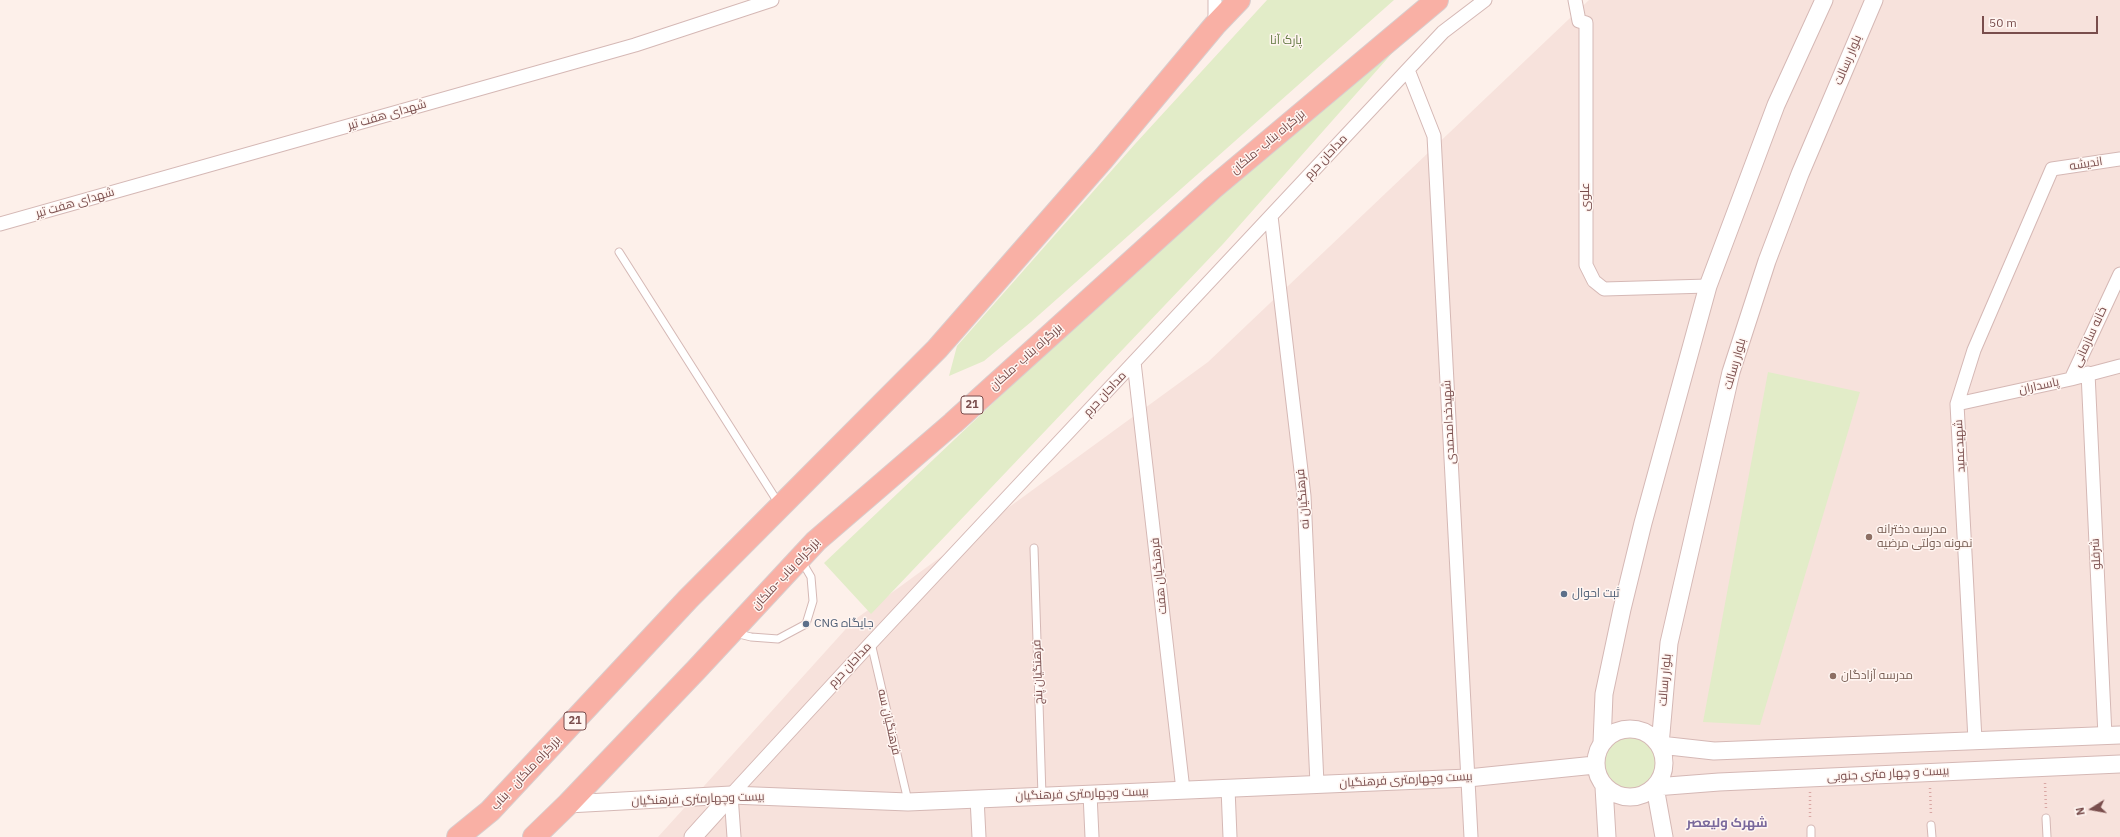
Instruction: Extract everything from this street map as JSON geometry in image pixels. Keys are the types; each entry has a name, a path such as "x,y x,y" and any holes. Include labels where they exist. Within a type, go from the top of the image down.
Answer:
{"highway":[{"name":"21","path":"780,506 936,349 1103,159 1215,26 1239,0"},
{"name":"بزرگراه بناب -ملکان","path":"534,837 568,804 816,540 959,418 1213,188 1437,0"},
{"name":"بزرگراه ملکان - بناب","path":"458,837 490,811 688,599 780,506"}],"street":[{"name":"شهدای هفت تیر","path":"0,224 635,45 772,0"},
{"path":"1215,26 1216,0"},
{"name":"مداحان حرم","path":"731,795 871,643 1444,32 1485,0"},
{"name":"علوی","path":"1576,0 1579,21 1586,22 1586,265 1594,281 1604,289 1708,286"},
{"path":"1602,743 1604,694 1622,609 1643,523 1708,286 1776,105 1824,0"},
{"name":"بلوار رسالت","path":"1660,745 1669,643 1731,372 1767,261 1800,174 1874,0"},
{"name":"شهیدخدامحمدی","path":"1408,70 1434,136 1471,837"},
{"name":"اندیشه","path":"2052,169 2120,159"},
{"name":"شهیدعمید","path":"1975,740 1958,404 1974,350 2052,169"},
{"name":"فرهنگیان نه","path":"1271,216 1304,496 1318,784"},
{"name":"خانه سازمانی","path":"2071,379 2120,274"},
{"name":"فرهنگیان هفت","path":"1134,362 1183,790"},
{"name":"پاسداران","path":"1958,404 2071,379 2088,373 2120,366"},
{"name":"شرفلو","path":"2088,373 2112,735"},
{"path":"1631,728 1642,731 1652,737 1660,745 1664,756 1662,778 1655,787 1646,794 1636,798 1624,798 1613,794 1604,787 1598,777 1595,765 1597,754 1602,743 1610,735 1620,730 1631,728"},
{"path":"1660,745 1714,751 2112,735"},
{"name":"بیست و چهار متری جنوبی","path":"1655,787 1719,782 2120,764"},
{"name":"بیست وچهارمتری فرهنگیان","path":"568,804 731,795 908,802 1468,778 1595,765"},
{"path":"1604,787 1607,837"},
{"path":"1655,787 1664,837"},
{"path":"1228,788 1230,837"},
{"path":"1090,794 1092,837"},
{"path":"693,837 731,795"},
{"path":"731,795 734,837"},
{"path":"977,798 979,837"}],"lane":[{"path":"619,252 780,506"},
{"name":"فرهنگیان پنج","path":"1034,548 1042,796"},
{"path":"731,632 752,637 778,639 806,624 813,601 813,595 811,577 800,558"},
{"name":"فرهنگیان سه","path":"871,643 908,802"},
{"path":"2046,818 2047,837"},
{"path":"1931,825 1932,837"},
{"path":"1811,829 1811,837"}],"path":[{"path":"2044,767 2046,818"},
{"path":"1930,772 1931,825"},
{"path":"1810,778 1811,829"}],"shaded area":[{"path":"1589,0 2120,0 2120,837 658,837 853,621 1208,362"}],"green space":[{"name":"پارک آنا","path":"1267,0 1394,0 1031,322 984,361 949,376 957,346 1135,144"},
{"path":"1410,33 1223,244 871,614 824,563 1067,333 1219,193"},
{"path":"1768,372 1860,392 1760,725 1703,722"},
{"path":"1630,737 1640,739 1648,745 1654,753 1656,763 1654,773 1648,781 1640,787 1630,789 1620,787 1612,781 1606,773 1604,763 1606,753 1612,745 1620,739"}],"place":[{"name":"مدرسه دخترانه نمونه دولتی مرضیه","path":"1869,537"},
{"name":"ثبت احوال","path":"1564,594"},
{"name":"CNG جایگاه","path":"806,624"},
{"name":"مدرسه آزادگان","path":"1833,676"}],"district":[{"name":"شهرک ولیعصر","path":"1727,823"}]}
